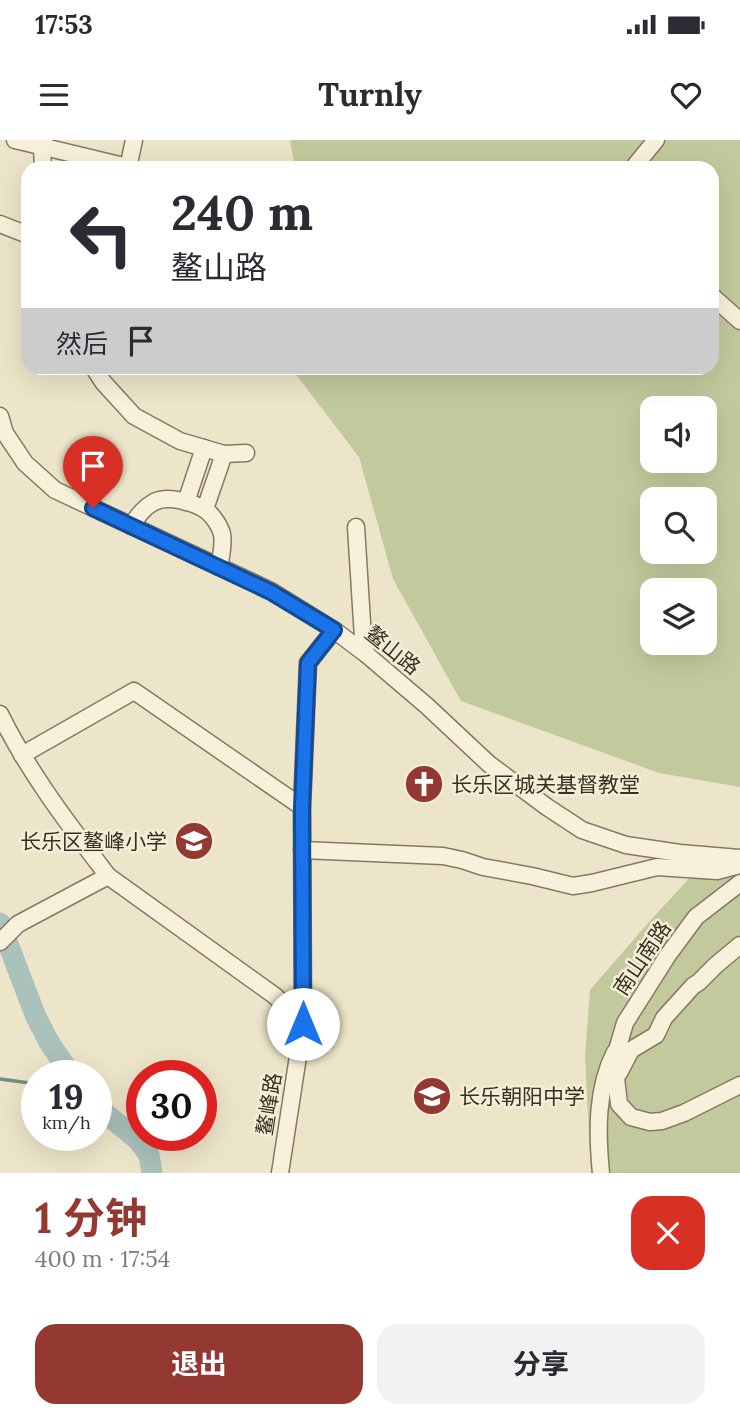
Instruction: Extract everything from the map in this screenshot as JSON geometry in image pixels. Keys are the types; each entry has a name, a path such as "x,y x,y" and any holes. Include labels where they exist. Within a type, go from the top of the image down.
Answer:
{"street":[{"path":"15,140 43,144 103,161"},
{"path":"130,161 134,140"},
{"path":"639,161 656,140"},
{"path":"0,224 21,232"},
{"path":"719,302 740,321"},
{"path":"98,375 134,416 180,441 224,454 246,453"},
{"name":"鳌山路","path":"0,416 5,433 25,463 55,490 271,592 334,630 428,706 489,764 582,830 626,845 740,858"},
{"path":"186,502 204,448"},
{"path":"205,509 224,454"},
{"path":"131,526 141,511 156,501 170,499 205,509 214,518 222,533 223,548 219,567"},
{"path":"356,527 366,654"},
{"name":"鳌峰路","path":"280,1173 303,1024 302,807 308,663 334,630"},
{"path":"22,755 134,691 302,807"},
{"path":"0,714 14,743 67,822 108,876 275,996 303,1024"},
{"path":"302,850 443,856 573,886 657,867 717,872 740,865"},
{"path":"0,942 18,924 108,876"},
{"name":"南山南路","path":"740,883 696,917 668,955 625,1023 618,1046 616,1078 619,1104 631,1116 650,1122 662,1121 684,1113 740,1085"},
{"path":"616,1078 631,1050 656,1035 664,1018 692,986 740,945"},
{"path":"601,1173 599,1111 606,1070 618,1046"}],"green space":[{"path":"290,140 740,140 740,787 659,773 461,701 393,579 359,457 296,375 719,375 719,161 294,161"},
{"path":"740,855 740,1173 591,1173 585,1056 590,990 697,870"}],"waterway":[{"path":"0,923 36,1017 61,1060"},
{"path":"0,1079 21,1082"},
{"path":"112,1119 138,1140 149,1155 152,1173"}],"place":[{"name":"长乐区城关基督教堂","path":"424,784"},
{"name":"长乐区鳌峰小学","path":"194,841"},
{"name":"长乐朝阳中学","path":"432,1096"}],"route":[{"path":"93,508 271,592 334,630 308,663 302,807 303,1024"}]}
